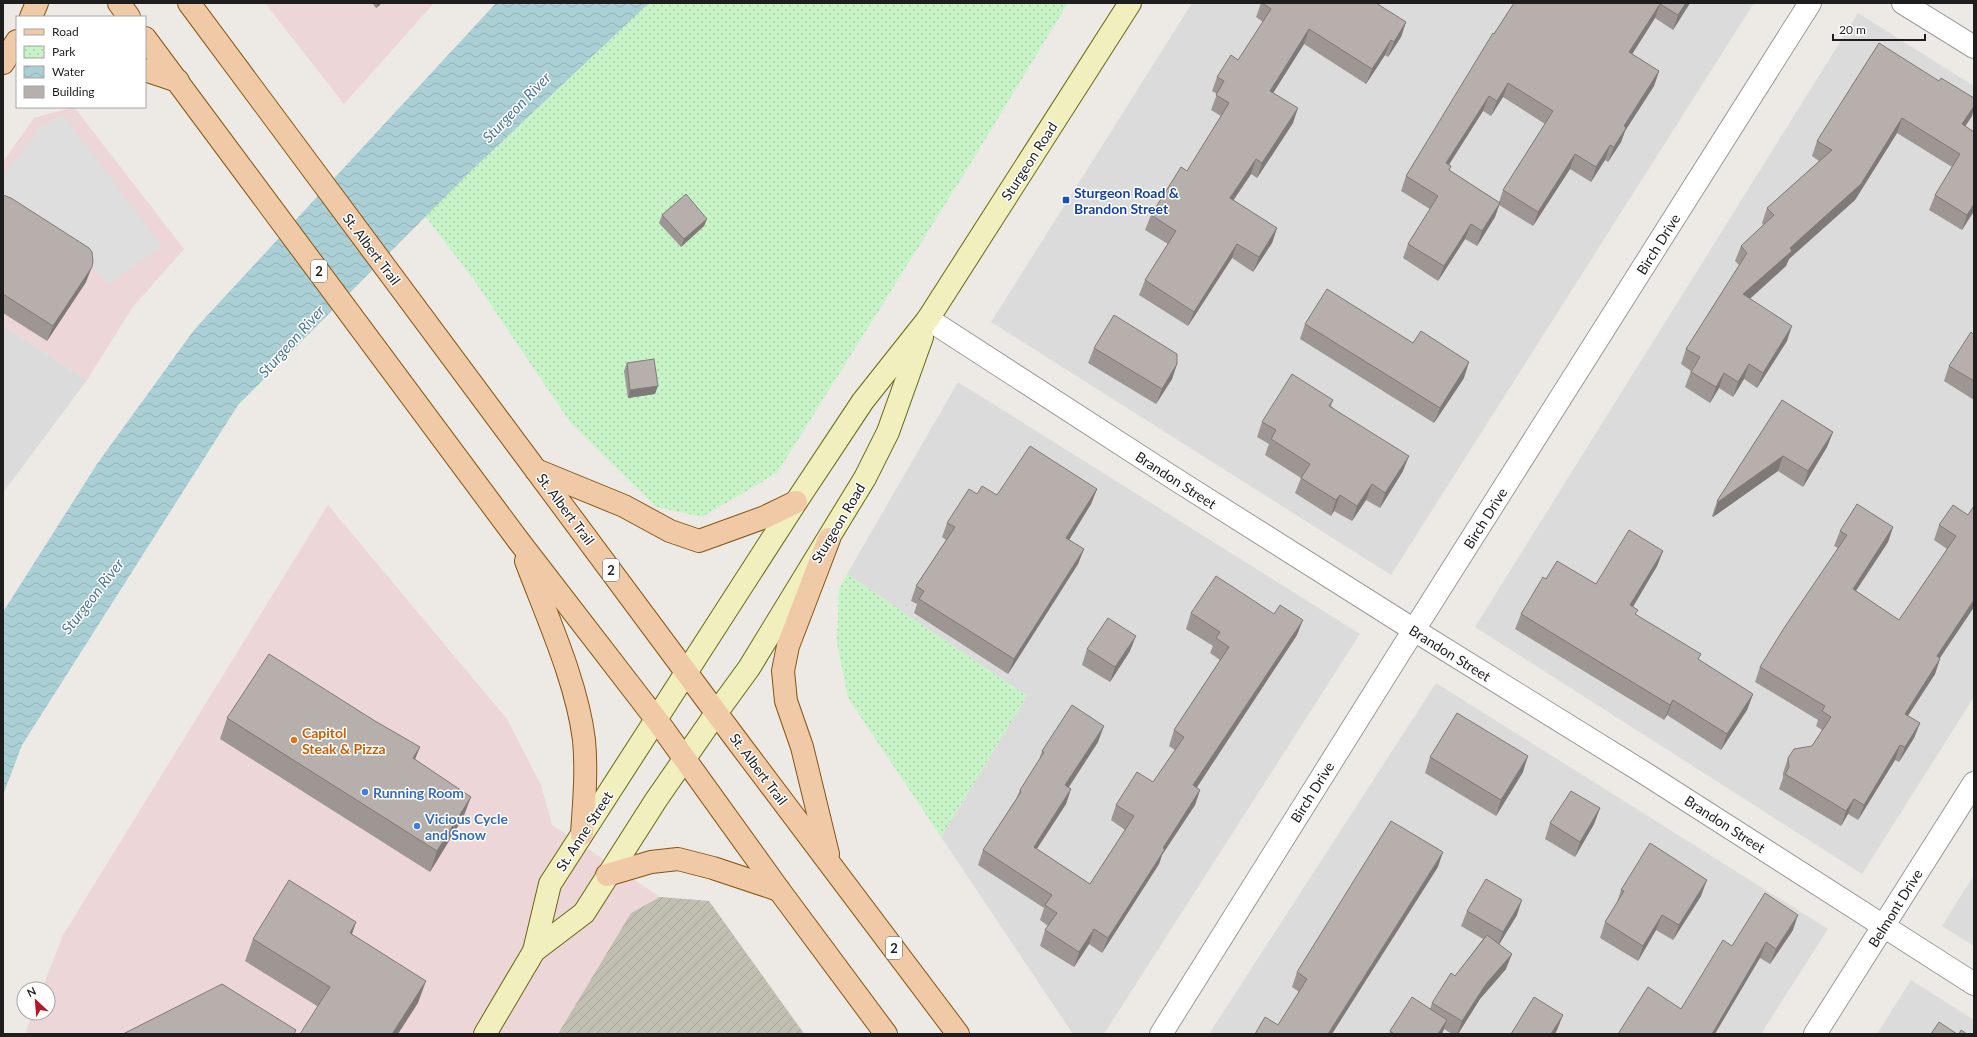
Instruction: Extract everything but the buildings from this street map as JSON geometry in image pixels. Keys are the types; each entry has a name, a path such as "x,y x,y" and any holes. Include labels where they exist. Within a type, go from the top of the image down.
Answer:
{"main road":[{"path":"31,16 37,3"},
{"path":"119,3 129,16"},
{"name":"St. Albert Trail","path":"189,3 958,1034"},
{"name":"Sturgeon Road","path":"686,671 864,401 928,319 1130,3"},
{"name":"2","path":"146,39 518,540 656,719 779,890 886,1034"},
{"path":"3,63 16,42"},
{"path":"3,63 16,60"},
{"path":"146,70 178,81"},
{"name":"Sturgeon Road","path":"685,760 749,668 830,538 865,478 888,432 928,319"},
{"path":"536,470 624,506 670,531 699,541 765,517 796,502"},
{"path":"830,538 788,646 783,671 786,701 802,748 830,863"},
{"path":"518,540 569,677 583,738 586,762 582,834"},
{"name":"St. Anne Street","path":"485,1034 534,952 550,884 686,671"},
{"name":"St. Anne Street","path":"534,952 584,913 656,800 685,760"},
{"path":"607,875 651,862 678,858 779,890"}],"street":[{"name":"Birch Drive","path":"1161,1034 1810,3"},
{"path":"1903,3 1974,47"},
{"name":"Brandon Street","path":"928,319 1175,479 1646,774 1974,984"},
{"name":"Belmont Drive","path":"1815,1034 1974,783"}],"shaded area":[{"path":"265,3 434,3 344,104"},
{"path":"1192,3 1754,3 1391,575 991,322"},
{"path":"1858,13 1974,86 1974,697 1862,874 1475,627"},
{"path":"75,108 184,249 132,308 87,380 3,325 3,162 34,118"},
{"path":"63,114 162,246 109,285 56,232 3,199 3,179 10,167 39,128"},
{"path":"3,325 87,380 3,493"},
{"path":"958,382 1360,634 1104,1034 1073,1034 941,837 1027,696 847,574"},
{"path":"328,505 507,719 541,785 552,825 660,897 709,901 805,1034 25,1034 30,1021 56,1021 56,981 45,981 63,935"},
{"path":"1436,683 1828,929 1761,1034 1209,1034"},
{"path":"1974,875 1974,946 1942,926"},
{"path":"660,897 709,901 804,1034 558,1034 631,913"},
{"path":"1911,980 1974,1020 1974,1034 1877,1034"}],"green space":[{"path":"649,3 1068,3 969,166 777,473 702,517 656,507 570,422 474,280 425,216"},
{"path":"847,574 1027,696 941,837 848,698 837,643 839,590"}],"water":[{"name":"Sturgeon River","path":"496,3 649,3 473,169 238,405 22,745 3,795 3,612 97,464 194,330"}],"place":[{"name":"Sturgeon Road & Brandon Street","path":"1066,200"},
{"name":"Capitol Steak & Pizza","path":"294,740"},
{"name":"Running Room","path":"365,792"},
{"name":"Vicious Cycle and Snow","path":"417,826"}]}
